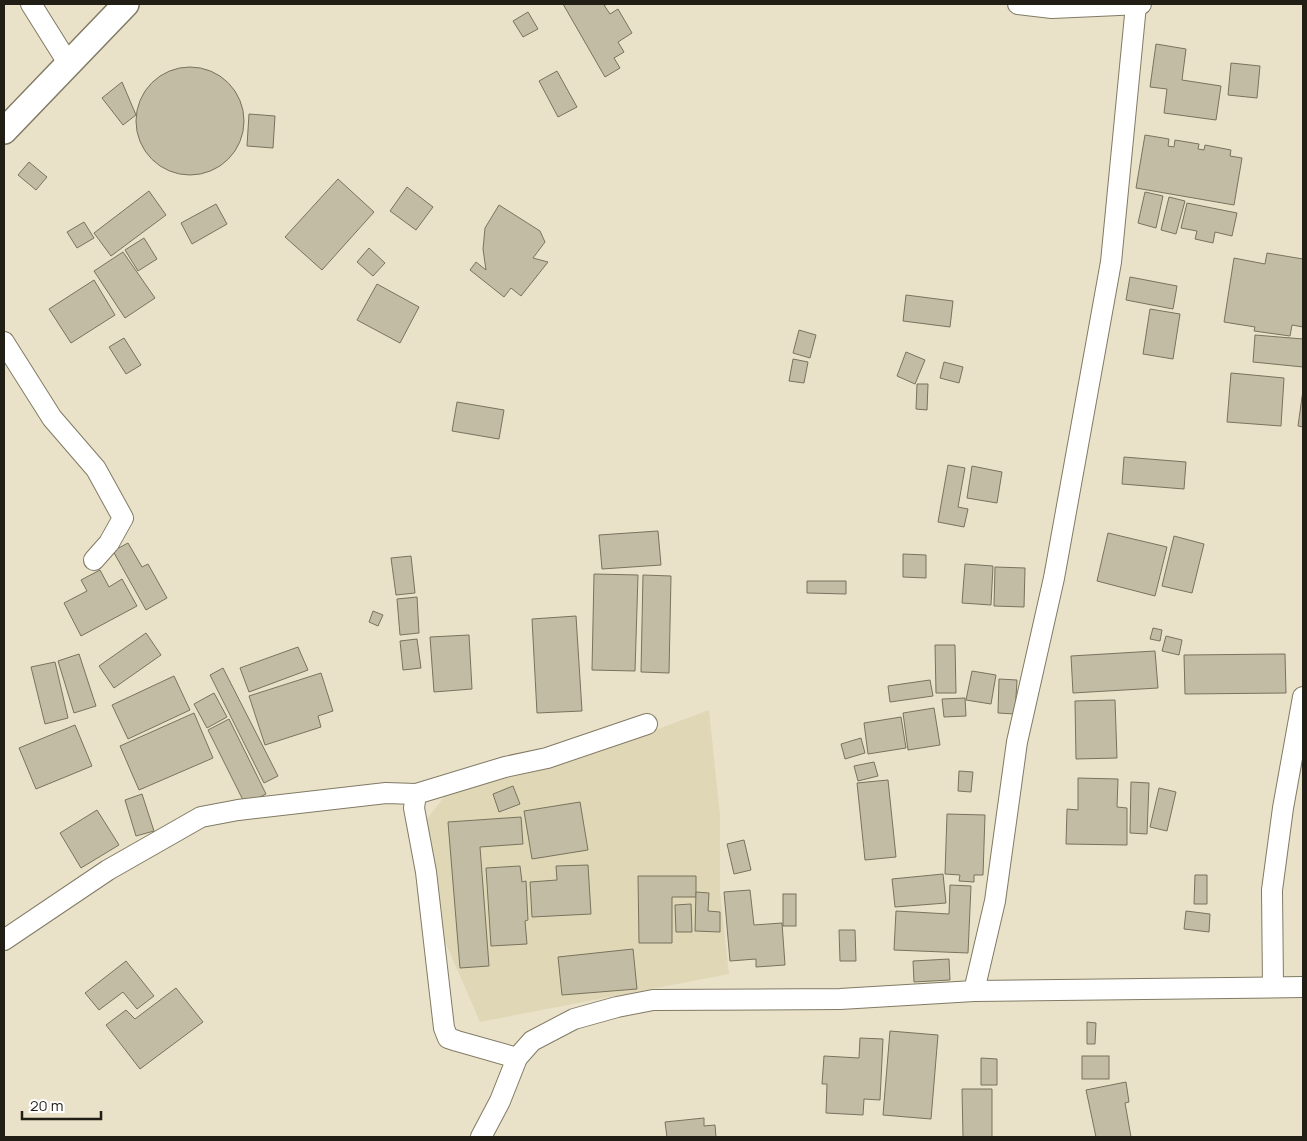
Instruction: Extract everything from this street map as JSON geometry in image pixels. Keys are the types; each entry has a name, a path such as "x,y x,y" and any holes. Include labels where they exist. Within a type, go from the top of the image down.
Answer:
{"street":[{"path":"31,4 68,63"},
{"path":"4,131 126,4"},
{"path":"974,992 995,901 1017,742 1054,578 1112,262 1138,4 1052,8 1018,4"},
{"path":"4,342 52,418 96,469 123,518 109,543 94,560"},
{"path":"1273,987 1272,890 1283,808 1303,697"},
{"path":"4,940 108,870 201,817 238,810 386,793 416,794 506,767 547,758 647,724"},
{"path":"416,794 414,808 426,872 444,1028 448,1038 517,1058"},
{"path":"481,1137 500,1102 517,1058 532,1041 574,1020 617,1006 653,1000 840,999 974,992 1303,987"}],"shaded area":[{"path":"709,710 720,815 720,893 729,974 480,1022 434,916 418,831 446,794 575,760"}],"building":[{"path":"563,4 610,4 604,5 610,14 618,9 632,33 618,42 624,52 614,58 620,68 605,77"},
{"path":"528,12 538,29 523,37 513,21"},
{"path":"1156,44 1186,49 1182,80 1221,86 1216,120 1164,113 1167,89 1150,87"},
{"path":"1231,63 1260,66 1257,98 1228,95"},
{"path":"190,67 211,71 228,83 240,100 244,121 240,142 228,159 211,171 190,175 169,171 152,159 140,142 136,121 140,100 152,83 169,71"},
{"path":"557,71 577,107 558,117 539,81"},
{"path":"122,82 136,115 123,125 102,98"},
{"path":"249,114 275,116 273,148 247,146"},
{"path":"1145,135 1169,139 1168,146 1174,147 1175,140 1199,144 1198,149 1204,150 1205,145 1231,150 1230,156 1242,158 1234,205 1136,188"},
{"path":"29,162 47,177 36,190 18,175"},
{"path":"338,179 374,212 322,270 285,237"},
{"path":"407,187 433,207 416,230 390,211"},
{"path":"149,191 166,215 111,256 94,233"},
{"path":"1145,192 1163,196 1156,228 1138,223"},
{"path":"1169,197 1185,201 1176,234 1161,230"},
{"path":"1187,203 1237,213 1232,236 1215,232 1213,243 1195,239 1197,231 1181,228"},
{"path":"216,204 227,224 192,244 181,223"},
{"path":"499,205 540,231 545,242 533,258 548,262 521,296 511,288 504,297 470,270 476,262 486,270 483,249 485,228"},
{"path":"84,222 94,238 77,248 67,232"},
{"path":"144,238 157,259 138,271 125,250"},
{"path":"369,248 385,263 373,276 357,262"},
{"path":"123,252 155,298 125,318 94,271"},
{"path":"1267,253 1303,259 1303,327 1292,325 1290,336 1254,331 1255,327 1224,322 1234,258 1265,264"},
{"path":"1130,277 1177,286 1173,309 1126,300"},
{"path":"94,280 115,315 71,343 49,309"},
{"path":"377,284 419,307 400,343 357,320"},
{"path":"906,295 953,301 950,327 903,321"},
{"path":"1150,309 1180,314 1173,359 1143,354"},
{"path":"799,330 816,335 810,358 793,353"},
{"path":"1255,335 1303,339 1303,367 1253,362"},
{"path":"124,338 141,365 126,374 109,347"},
{"path":"906,352 925,360 915,384 897,376"},
{"path":"793,359 808,362 804,383 789,381"},
{"path":"944,362 963,367 959,383 940,378"},
{"path":"1231,373 1284,378 1281,426 1227,422"},
{"path":"917,384 928,384 927,410 916,409"},
{"path":"1303,390 1303,427 1298,426"},
{"path":"457,402 504,410 499,439 452,431"},
{"path":"1124,457 1186,462 1184,489 1122,484"},
{"path":"948,465 965,468 958,507 968,509 964,527 938,522"},
{"path":"972,466 1002,472 997,503 967,498"},
{"path":"658,531 661,565 602,569 599,535"},
{"path":"1108,533 1167,547 1155,596 1097,581"},
{"path":"1174,536 1204,544 1192,593 1162,586"},
{"path":"128,543 142,567 148,564 167,598 146,610 113,551"},
{"path":"903,554 926,555 926,578 903,577"},
{"path":"411,556 415,593 396,595 391,558"},
{"path":"965,564 993,566 991,605 962,603"},
{"path":"995,567 1025,568 1024,607 994,606"},
{"path":"100,570 109,587 122,579 137,606 81,636 64,603 87,591 81,580"},
{"path":"594,574 638,575 635,671 592,670"},
{"path":"643,575 671,576 669,673 641,672"},
{"path":"807,581 846,581 846,594 807,593"},
{"path":"417,597 419,633 400,635 397,599"},
{"path":"373,611 383,615 378,626 369,622"},
{"path":"576,616 582,711 537,713 532,619"},
{"path":"1153,628 1162,630 1160,641 1150,639"},
{"path":"146,633 161,655 114,688 99,666"},
{"path":"469,635 472,689 434,692 430,637"},
{"path":"1166,636 1182,640 1179,655 1162,651"},
{"path":"417,639 421,668 403,670 400,641"},
{"path":"935,645 955,645 956,693 936,693"},
{"path":"298,647 308,670 249,692 240,668"},
{"path":"1155,651 1158,688 1073,693 1071,656"},
{"path":"79,654 96,706 74,713 58,661"},
{"path":"1285,654 1286,693 1185,694 1184,655"},
{"path":"55,662 68,718 45,724 31,667"},
{"path":"223,668 278,776 264,783 210,675"},
{"path":"972,671 996,675 991,704 966,700"},
{"path":"321,673 333,711 318,716 321,727 265,745 249,696"},
{"path":"174,676 190,710 128,739 112,705"},
{"path":"999,679 1017,680 1015,714 998,713"},
{"path":"930,680 933,696 890,702 888,686"},
{"path":"214,693 227,717 207,728 194,704"},
{"path":"965,698 966,716 944,717 942,699"},
{"path":"1115,700 1117,758 1076,759 1075,701"},
{"path":"934,708 940,745 908,750 903,713"},
{"path":"194,713 213,758 139,790 120,746"},
{"path":"901,717 906,748 868,754 864,723"},
{"path":"229,719 266,794 245,804 208,730"},
{"path":"75,725 92,766 36,789 19,748"},
{"path":"861,738 865,753 845,759 841,744"},
{"path":"874,762 878,776 858,781 854,766"},
{"path":"959,771 973,772 971,792 958,791"},
{"path":"1078,778 1118,779 1117,807 1127,808 1127,845 1066,844 1067,809 1078,810"},
{"path":"888,780 896,857 865,860 857,783"},
{"path":"1131,782 1149,783 1147,834 1130,833"},
{"path":"513,786 520,804 499,812 493,794"},
{"path":"1159,788 1176,792 1167,831 1150,827"},
{"path":"142,794 154,831 136,836 125,800"},
{"path":"580,802 588,850 532,859 524,811"},
{"path":"97,810 119,845 81,868 60,833"},
{"path":"947,814 985,815 983,875 974,875 974,882 959,881 960,875 945,874"},
{"path":"521,817 523,844 480,847 489,966 460,968 448,822"},
{"path":"744,840 751,870 734,874 727,844"},
{"path":"588,865 591,914 532,917 530,882 557,880 556,866"},
{"path":"520,866 522,882 526,881 528,920 525,921 527,944 491,946 486,868"},
{"path":"943,874 946,903 895,907 892,879"},
{"path":"1195,875 1207,875 1207,904 1194,904"},
{"path":"638,876 696,876 696,897 672,897 672,943 639,943"},
{"path":"950,885 971,886 968,953 894,950 896,911 949,914"},
{"path":"750,890 754,925 782,923 785,965 756,967 756,959 730,961 724,892"},
{"path":"696,892 709,893 708,911 720,912 720,932 695,931"},
{"path":"783,894 796,894 796,926 783,926"},
{"path":"691,904 692,932 676,932 675,905"},
{"path":"1186,911 1210,914 1209,932 1184,929"},
{"path":"839,930 855,930 856,961 840,961"},
{"path":"633,949 637,989 562,995 558,957"},
{"path":"949,959 950,980 914,982 913,961"},
{"path":"126,961 154,996 137,1009 123,992 99,1010 85,993"},
{"path":"176,988 203,1022 140,1069 106,1025 126,1010 135,1019"},
{"path":"1087,1022 1096,1023 1095,1044 1087,1044"},
{"path":"890,1031 938,1035 931,1119 883,1115"},
{"path":"860,1038 883,1039 880,1100 864,1099 863,1115 826,1113 827,1084 822,1084 824,1056 859,1058"},
{"path":"1082,1056 1109,1056 1109,1079 1082,1079"},
{"path":"981,1058 997,1059 997,1085 981,1085"},
{"path":"1126,1082 1129,1102 1125,1103 1131,1137 1096,1137 1086,1090"},
{"path":"962,1089 992,1089 992,1137 963,1137"},
{"path":"704,1118 704,1126 715,1125 716,1137 667,1137 665,1122"}]}
